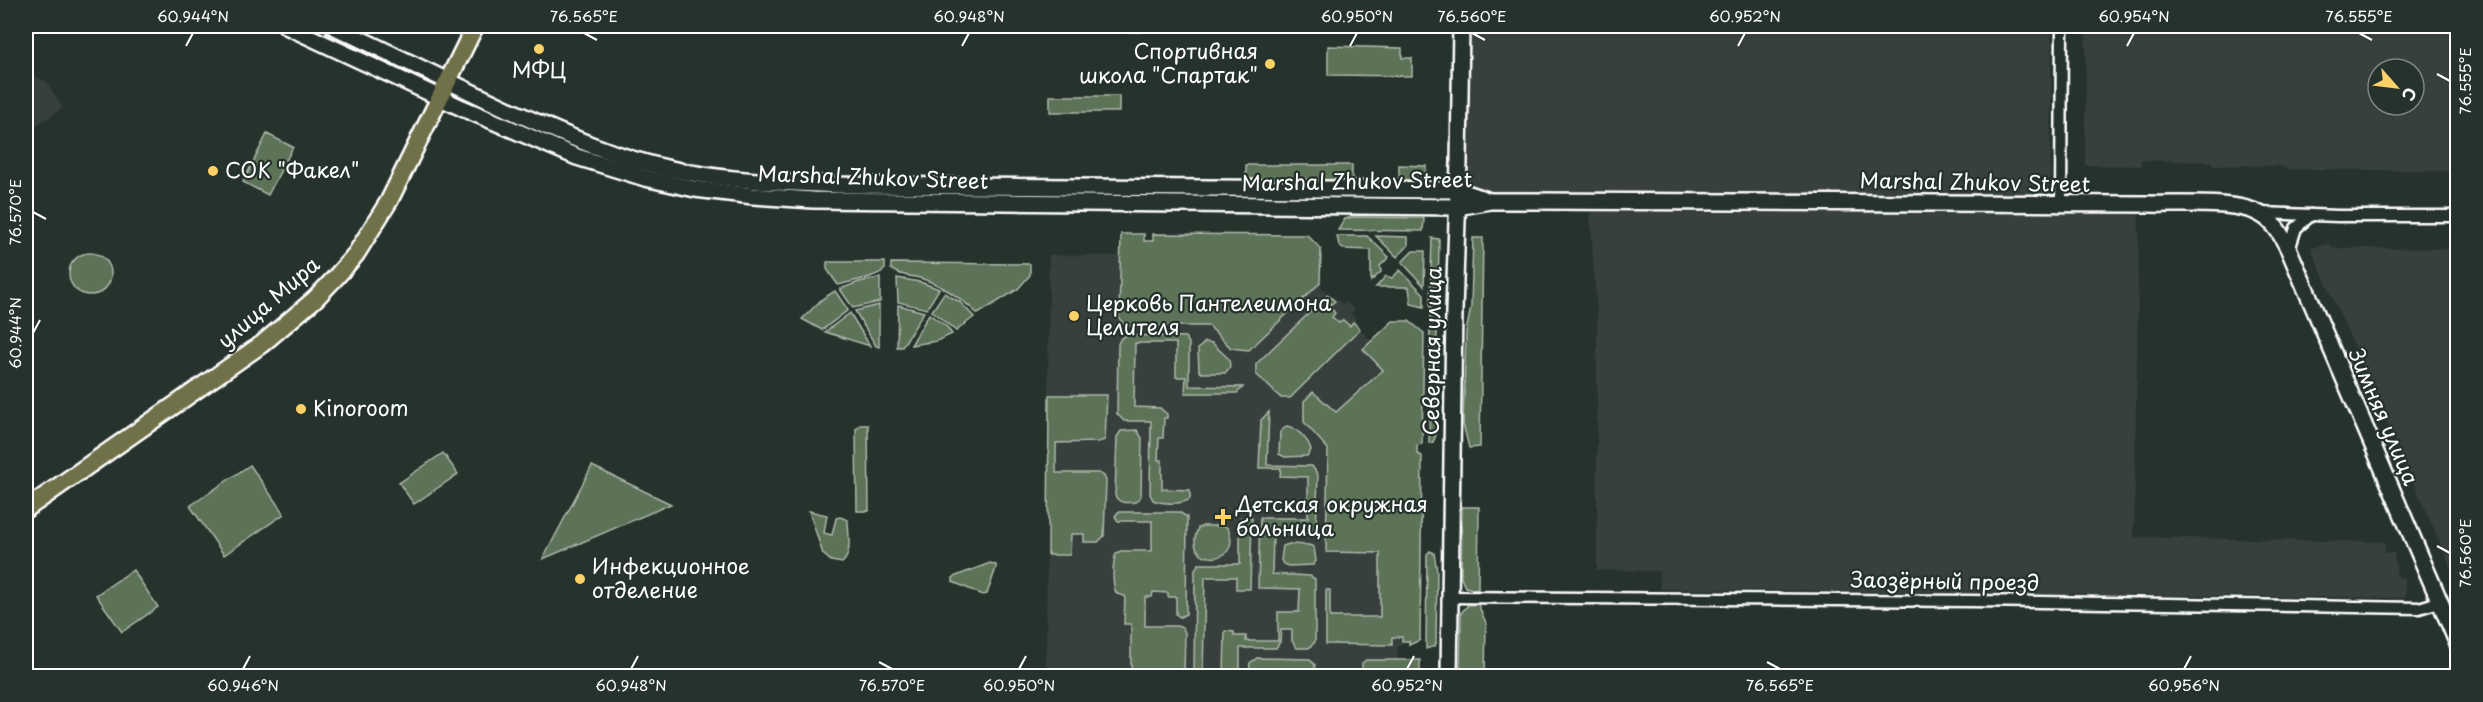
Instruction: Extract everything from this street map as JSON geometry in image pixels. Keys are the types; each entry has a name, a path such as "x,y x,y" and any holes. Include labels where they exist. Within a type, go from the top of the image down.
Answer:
{"main road":[{"name":"Marshal Zhukov Street","path":"286,26 440,98 576,157 629,174 720,192 794,199 1457,207 1490,201 2225,206 2260,213"},
{"name":"Marshal Zhukov Street","path":"333,26 582,142 633,160 671,170 722,178 782,183 1458,190 1490,201"},
{"name":"улица Мира","path":"26,509 235,363 283,327 315,299 356,254 376,224 475,26"},
{"name":"Северная улица","path":"1449,676 1461,26"},
{"path":"576,157 582,142"},
{"path":"1366,189 1366,206"},
{"name":"Зимняя улица","path":"2260,213 2277,228 2289,250 2457,644"}],"street":[{"path":"2061,205 2062,26"},
{"name":"Marshal Zhukov Street","path":"2260,213 2457,216"},
{"path":"2289,214 2289,250"},
{"path":"2289,250 2296,228 2311,215"},
{"name":"Заозёрный проезд","path":"1450,597 1972,601 2419,608 2439,602"}],"shaded area":[{"path":"1470,26 2052,26 2050,196 1533,191 1483,193 1470,187 1468,179"},
{"path":"2086,26 2457,26 2457,171 2290,169 2283,168 2283,166 2212,165 2212,162 2141,160 2141,166 2085,165"},
{"path":"26,72 47,82 62,108 26,133"},
{"path":"1590,212 2139,214 2134,537 2385,542 2385,553 2394,553 2397,577 2405,578 2405,598 1660,589 1659,571 1597,570 1597,316"},
{"path":"2330,244 2332,248 2457,249 2457,582 2311,248"},
{"name":"Детская окружная больница","path":"1049,255 1321,258 1319,285 1334,301 1337,299 1343,305 1346,302 1354,310 1351,313 1356,319 1354,323 1378,348 1401,349 1398,637 1402,638 1402,645 1398,646 1397,676 1046,676"}],"green space":[{"path":"1076,26 1143,26 1140,32 1074,30"},
{"path":"1328,46 1402,48 1402,58 1412,58 1412,76 1328,75"},
{"path":"1050,96 1119,96 1119,112 1050,112"},
{"path":"267,134 293,147 268,195 243,182"},
{"path":"1246,165 1352,165 1352,179 1330,184 1252,182 1246,177"},
{"path":"1399,165 1426,166 1425,180 1399,180"},
{"path":"993,192 1350,196 1350,199 993,196"},
{"path":"1352,217 1424,218 1423,231 1338,230 1345,219"},
{"path":"1121,234 1144,234 1144,241 1153,241 1153,234 1307,235 1321,249 1320,283 1249,350 1231,348 1209,326 1125,326 1119,318"},
{"path":"1337,236 1367,236 1389,257 1380,266 1381,272 1371,281 1371,250 1343,249 1339,245"},
{"path":"1376,236 1408,237 1408,246 1397,257"},
{"path":"1432,238 1439,239 1438,304 1436,307 1430,307"},
{"path":"1473,238 1483,238 1480,447 1469,448 1463,424 1466,332 1471,307"},
{"path":"1413,251 1425,251 1424,286 1402,262"},
{"path":"90,253 105,259 111,274 105,289 90,295 75,289 69,274 75,259"},
{"path":"827,262 885,262 885,269 870,277 838,285 827,269"},
{"path":"891,263 1030,264 1030,275 1018,289 978,314 959,298 938,285 895,272 891,269"},
{"path":"1400,270 1424,294 1424,307 1411,304 1409,287 1376,287 1386,276 1392,278"},
{"path":"880,278 880,302 853,308 840,289 859,282"},
{"path":"897,278 920,282 939,289 927,309 898,302"},
{"path":"835,291 848,310 822,330 802,319 822,299"},
{"path":"944,293 960,302 974,317 956,331 932,311"},
{"path":"1328,295 1335,301 1329,306 1335,313 1332,317 1339,323 1343,320 1350,326 1353,322 1360,329 1290,398 1281,398 1256,374 1256,364"},
{"path":"879,305 879,347 876,346 855,311"},
{"path":"898,305 924,312 902,347 897,347"},
{"path":"850,313 870,346 825,332"},
{"path":"929,314 946,326 952,334 937,341 911,345"},
{"path":"1430,316 1434,316 1437,321 1436,435 1433,442 1429,443"},
{"path":"1393,321 1409,321 1424,333 1422,444 1417,445 1417,454 1422,456 1420,640 1409,645 1409,641 1402,641 1402,637 1392,637 1392,645 1326,644 1326,590 1330,590 1330,617 1380,617 1380,553 1326,552 1328,449 1304,422 1304,401 1313,392 1336,412 1383,370 1363,349"},
{"path":"1127,335 1185,337 1189,343 1189,386 1243,387 1237,393 1185,393 1186,377 1176,377 1176,343 1135,343 1134,407 1160,408 1167,414 1167,418 1164,418 1163,438 1159,438 1158,460 1162,460 1162,489 1190,490 1190,499 1187,501 1172,503 1153,500 1150,494 1151,421 1124,421 1117,414 1118,344 1121,338"},
{"path":"1205,342 1212,343 1229,359 1230,367 1225,373 1199,371 1198,349"},
{"path":"1049,395 1107,395 1105,440 1056,443 1056,473 1099,473 1106,481 1104,536 1098,542 1084,542 1084,534 1071,534 1070,555 1048,555"},
{"path":"1269,412 1267,465 1312,466 1318,475 1316,530 1309,534 1273,534 1272,574 1310,576 1315,579 1315,642 1309,648 1297,648 1292,641 1292,630 1281,630 1280,642 1276,648 1240,648 1240,676 1224,676 1225,631 1234,632 1234,636 1246,636 1246,641 1278,641 1278,612 1299,612 1300,589 1258,588 1260,518 1308,518 1308,477 1280,476 1281,468 1259,468 1261,420"},
{"path":"860,425 868,425 869,511 857,511 856,429"},
{"path":"1287,426 1298,432 1308,442 1311,450 1307,456 1285,457 1279,454 1280,432"},
{"path":"1137,430 1142,438 1141,496 1136,502 1129,503 1118,500 1115,495 1117,437 1121,431"},
{"path":"443,453 458,474 414,504 399,483"},
{"path":"250,465 284,514 224,555 190,506"},
{"path":"592,466 671,504 543,559"},
{"path":"1462,507 1479,507 1478,590 1465,587 1461,578"},
{"path":"809,511 827,515 824,533 832,535 836,518 848,520 849,549 842,563 831,561 823,554"},
{"path":"1118,512 1179,512 1187,517 1186,614 1180,617 1176,614 1176,597 1168,597 1168,593 1153,592 1152,597 1145,597 1145,626 1183,628 1185,633 1184,674 1125,674 1125,671 1131,671 1131,624 1124,624 1125,596 1117,594 1115,590 1113,574 1115,557 1116,553 1121,551 1152,551 1152,521 1118,521 1115,516"},
{"path":"1240,518 1252,518 1250,589 1236,589 1236,577 1205,577 1203,676 1194,676 1195,569 1199,564 1240,564"},
{"path":"1225,526 1228,529 1231,541 1228,550 1221,556 1204,555 1197,550 1195,541 1198,528"},
{"path":"1289,544 1314,547 1316,561 1313,565 1288,566 1283,564 1281,560 1283,546"},
{"path":"1430,551 1434,553 1437,571 1436,643 1435,646 1426,649 1427,554"},
{"path":"990,563 996,565 996,568 987,594 983,595 953,582 956,576"},
{"path":"133,570 158,607 122,632 96,595"},
{"path":"1478,604 1486,623 1485,676 1460,676 1461,613 1468,605"},
{"path":"1257,658 1310,659 1315,665 1314,676 1249,676 1250,663"},
{"path":"1366,660 1420,660 1420,676 1362,676 1362,663"}],"place":[{"name":"МФЦ","path":"539,49"},
{"name":"Спортивная школа \"Спартак\"","path":"1270,64"},
{"name":"СОК \"Факел\"","path":"213,171"},
{"name":"Церковь Пантелеимона Целителя","path":"1074,316"},
{"name":"Kinoroom","path":"301,409"},
{"name":"Детская окружная больница","path":"1223,517"},
{"name":"Инфекционное отделение","path":"580,579"}]}
